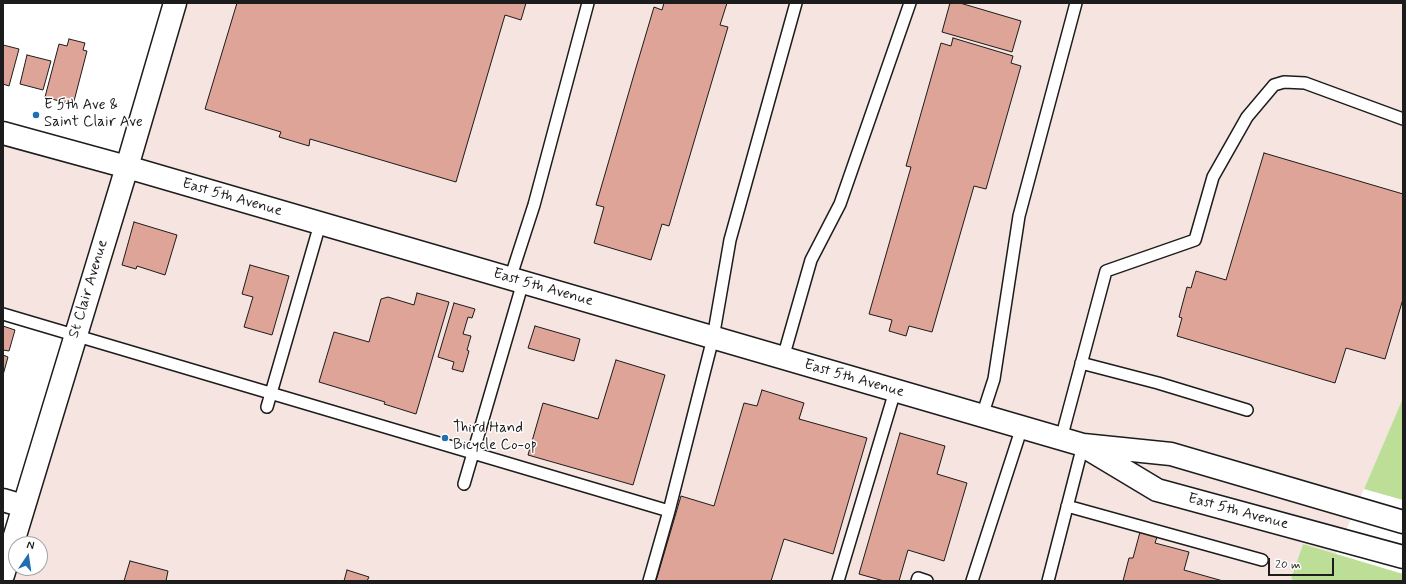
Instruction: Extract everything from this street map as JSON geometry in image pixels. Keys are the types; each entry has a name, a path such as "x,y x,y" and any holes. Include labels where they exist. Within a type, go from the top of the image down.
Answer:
{"main road":[{"name":"St Clair Avenue","path":"3,575 13,503 75,335 127,167 175,3"},
{"name":"East 5th Avenue","path":"3,133 127,167 1061,439 1083,445 1171,454 1403,522"},
{"name":"East 5th Avenue","path":"1083,445 1156,490 1403,557"}],"lane":[{"path":"464,484 534,205 588,3"},
{"path":"649,581 669,511 713,338 730,240 796,3"},
{"path":"783,358 811,260 840,204 910,3"},
{"path":"982,416 994,379 1019,216 1076,3"},
{"path":"1061,439 1106,271 1194,240 1213,177 1248,116 1274,85 1284,82 1306,83 1403,119"},
{"path":"267,407 320,224"},
{"path":"3,314 669,511"},
{"path":"1081,363 1158,383 1247,410"},
{"path":"838,581 895,391"},
{"path":"972,581 1022,427"},
{"path":"1048,581 1083,445"},
{"path":"1067,506 1262,560"},
{"path":"917,581 918,578 927,581"}],"shaded area":[{"path":"169,3 1403,3 1403,398 1336,554 1303,544 1291,579 1297,581 3,581 8,563 8,576 48,576 48,536 16,536 73,335 3,316 3,129 121,163"}],"green space":[{"path":"1403,398 1403,500 1364,489"},
{"path":"1303,544 1403,574 1403,581 1297,581 1291,579"}],"building":[{"path":"237,3 526,3 521,20 505,15 456,182 310,139 309,146 279,137 281,132 205,109"},
{"path":"664,3 727,3 720,25 728,27 669,226 662,224 651,260 594,243 604,207 596,205 635,71 654,7 662,10"},
{"path":"950,3 960,3 1021,21 1012,52 942,32"},
{"path":"953,38 1013,56 1011,63 1021,66 986,189 974,186 932,332 909,326 906,336 889,331 892,320 869,314 911,167 906,166 941,43 951,46"},
{"path":"69,39 85,43 83,50 87,51 73,105 45,97 59,44 67,46"},
{"path":"3,45 19,49 9,86 3,84"},
{"path":"27,55 51,61 43,90 20,84"},
{"path":"1264,153 1403,194 1403,299 1385,359 1346,348 1335,383 1177,336 1182,318 1179,317 1187,287 1191,288 1196,271 1226,280"},
{"path":"134,222 177,235 165,275 137,266 136,269 122,265"},
{"path":"250,265 289,276 272,335 244,327 253,297 242,294"},
{"path":"417,293 449,302 416,414 384,404 385,402 319,382 334,332 369,342 381,299 388,297 414,305"},
{"path":"454,303 475,309 472,318 468,317 463,334 471,336 467,350 469,351 463,372 452,369 454,362 438,357"},
{"path":"3,326 15,330 9,351 3,350"},
{"path":"535,326 580,339 574,361 528,348"},
{"path":"3,355 8,357 3,375"},
{"path":"616,360 665,375 633,485 528,455 543,403 598,419"},
{"path":"762,390 804,403 799,419 867,438 833,554 784,539 771,581 656,581 681,496 714,506 744,403 757,406"},
{"path":"900,433 945,446 937,474 967,483 944,561 908,550 899,581 884,581 859,574"},
{"path":"1140,532 1157,537 1155,543 1189,552 1184,570 1223,581 1123,581 1129,558 1133,558"},
{"path":"130,561 168,571 166,581 124,581"},
{"path":"347,570 369,577 367,581 344,581"}],"place":[{"name":"E 5th Ave & Saint Clair Ave","path":"36,115"},
{"name":"Third Hand Bicycle Co-op","path":"445,438"}]}
